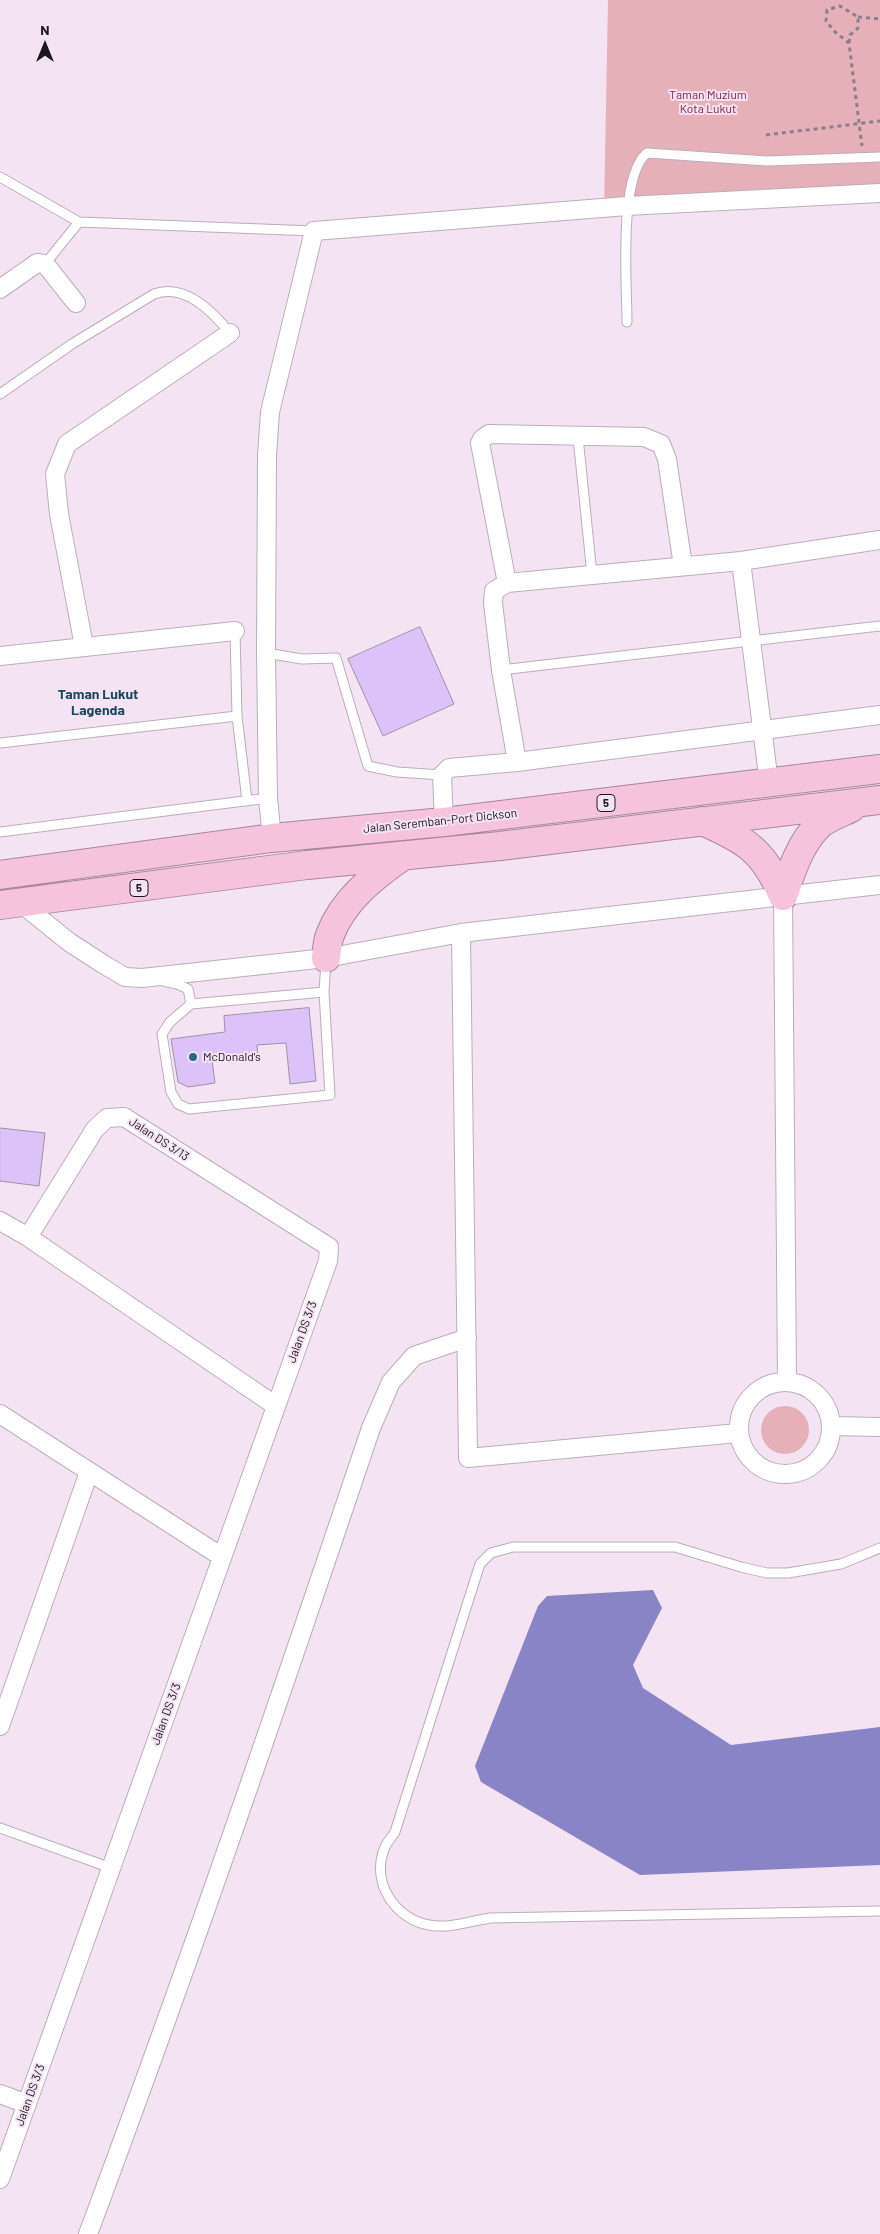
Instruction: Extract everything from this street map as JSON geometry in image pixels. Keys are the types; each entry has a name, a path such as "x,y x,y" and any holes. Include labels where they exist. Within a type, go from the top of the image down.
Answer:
{"highway":[{"name":"Jalan Seremban-Port Dickson","path":"0,875 272,838 444,822 880,769"},
{"path":"742,816 756,806 765,794 769,783 791,799 814,808"},
{"path":"783,896 797,859 820,824 871,802"},
{"name":"5","path":"11,905 307,865 500,846 871,802"},
{"path":"702,822 727,832 750,846 766,862 783,896"},
{"path":"272,838 279,846 307,865"},
{"path":"256,872 266,858 272,838"},
{"path":"326,958 329,936 366,882 407,854"}],"street":[{"path":"272,838 268,798 266,653 267,456 270,412 314,231 627,206 880,193"},
{"path":"0,289 37,263 45,264 76,303"},
{"path":"84,646 59,514 55,474 67,444 230,334"},
{"path":"507,583 480,443 482,438 489,434 644,437 661,444 667,458 683,566"},
{"path":"517,762 501,670 492,603 494,591 507,583 741,561 880,540"},
{"path":"741,561 769,783"},
{"path":"0,656 235,631"},
{"path":"444,822 442,775 450,768 517,762 880,715"},
{"path":"11,905 125,978 142,978 326,958 461,933 880,885"},
{"path":"783,896 787,1166 786,1381"},
{"path":"461,933 468,1458 738,1433"},
{"name":"Jalan DS 3/13","path":"28,1237 95,1129 108,1118 124,1117 329,1247"},
{"path":"0,1221 28,1237 276,1406"},
{"name":"Jalan DS 3/3","path":"0,2179 328,1261 329,1247"},
{"path":"88,2234 145,2082 267,1738 372,1428 391,1382 414,1356 467,1338"},
{"path":"786,1381 800,1384 813,1390 823,1400 829,1412 832,1426 830,1442 822,1456 811,1467 796,1473 780,1474 765,1470 752,1461 743,1448 738,1433 739,1417 746,1402 756,1391 770,1383 786,1381"},
{"path":"0,1414 222,1558"},
{"path":"832,1426 880,1426"},
{"path":"0,1726 89,1472"},
{"path":"0,2094 27,2104"}],"lane":[{"path":"627,322 627,206 639,160 647,154 767,161 880,158"},
{"path":"0,177 79,222 314,231"},
{"path":"45,264 79,222"},
{"path":"0,394 72,344 154,294 164,291 181,294 211,310 230,334"},
{"path":"578,437 592,575"},
{"path":"501,670 880,626"},
{"path":"235,631 237,716 247,801"},
{"path":"266,653 302,659 336,658 368,766 397,772 442,775"},
{"path":"0,743 237,716"},
{"path":"0,832 268,798"},
{"path":"324,992 191,1004 170,1022 162,1034 171,1092 178,1104 189,1109 330,1095 324,992 326,958"},
{"path":"142,978 177,984 188,989 191,1004"},
{"path":"880,1548 841,1564 788,1573 767,1573 675,1547 513,1547 491,1553 480,1564 395,1832 384,1848 380,1871 386,1895 390,1901 406,1918 430,1925 448,1926 490,1918 880,1911"},
{"path":"0,1828 111,1868"}],"path":[{"path":"848,43 826,21 827,10 840,6 858,17 880,19"},
{"path":"858,17 858,28 850,35 848,43 863,157"},
{"path":"766,135 880,121"}],"green space":[{"name":"Taman Muzium Kota Lukut","path":"608,0 880,0 880,195 604,210"},
{"path":"780,1406 790,1406 799,1410 805,1416 808,1421 808,1439 799,1450 790,1454 780,1454 771,1450 765,1444 761,1435 761,1425 765,1416 771,1410"}],"shaded area":[{"path":"653,1590 662,1608 633,1665 643,1688 731,1745 880,1727 880,1865 640,1875 481,1782 475,1766 538,1606 547,1596"}],"building":[{"path":"420,627 454,704 383,736 348,659"},
{"path":"309,1008 316,1081 290,1084 286,1043 257,1045 258,1056 212,1060 215,1083 188,1087 178,1082 171,1039 225,1032 224,1016"},
{"path":"0,1128 45,1133 39,1186 0,1181"}],"place":[{"name":"McDonald's","path":"193,1057"}],"district":[{"name":"Taman Lukut Lagenda","path":"98,702"}]}
